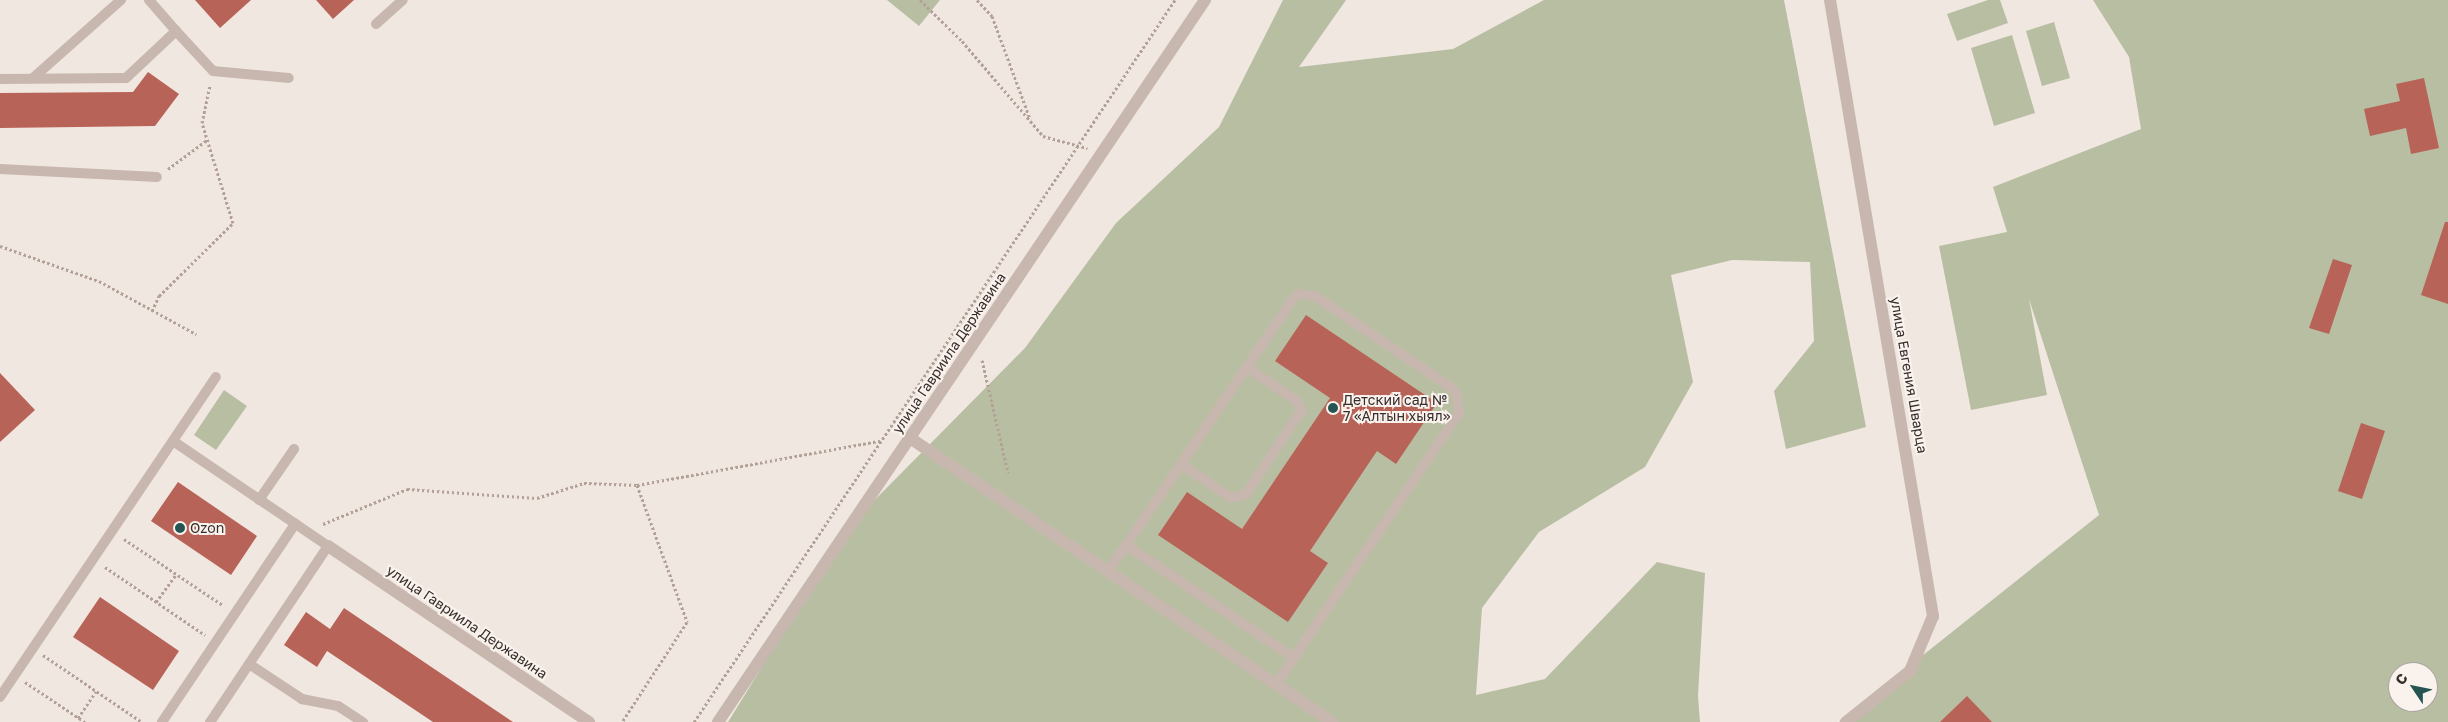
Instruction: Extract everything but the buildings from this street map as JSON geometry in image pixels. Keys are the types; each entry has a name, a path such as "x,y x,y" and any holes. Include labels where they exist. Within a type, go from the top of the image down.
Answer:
{"street":[{"name":"улица Гавриила Державина","path":"718,722 1205,0"},
{"name":"улица Евгения Шварца","path":"1830,0 1934,616 1910,671 1846,722"},
{"path":"910,438 1332,722"},
{"name":"улица Гавриила Державина","path":"328,546 589,722"}],"lane":[{"path":"33,78 121,0"},
{"path":"149,0 214,71 289,78"},
{"path":"376,24 402,0"},
{"path":"0,78 126,78 176,31"},
{"path":"0,169 157,177"},
{"path":"1108,572 1292,300 1306,293 1452,388 1460,405 1459,413 1276,684"},
{"path":"1181,464 1232,498 1246,494 1301,411 1297,401 1246,367"},
{"path":"0,697 216,377"},
{"path":"173,441 328,546 210,722"},
{"path":"259,500 294,449"},
{"path":"162,722 296,524"},
{"path":"1126,545 1294,658"},
{"path":"249,664 302,699 338,706 363,722"}],"path":[{"path":"920,0 962,41 1043,136 1079,143 1100,156"},
{"path":"977,0 992,16 1032,122"},
{"path":"694,722 1175,0"},
{"path":"152,311 159,296 233,223 202,123 214,71"},
{"path":"157,177 207,140"},
{"path":"0,246 99,282 196,334"},
{"path":"950,336 981,356 1008,473"},
{"path":"306,531 406,489 537,498 584,483 637,485 880,441"},
{"path":"622,722 687,622 637,485"},
{"path":"112,531 235,614"},
{"path":"93,559 216,642"},
{"path":"156,602 176,574"},
{"path":"33,648 142,722"},
{"path":"15,675 85,722"},
{"path":"78,718 96,691"}],"green space":[{"path":"887,0 940,0 919,26"},
{"path":"1283,0 1346,0 1299,67 1453,49 1544,0 1784,0 1866,427 1786,449 1774,391 1814,341 1810,262 1732,260 1671,275 1693,382 1645,467 1539,532 1482,608 1476,695 1545,679 1657,562 1705,573 1698,696 1700,722 728,722 849,526 1025,348 1116,223 1219,127"},
{"path":"1988,0 2000,0 2008,23 1957,41 1947,14"},
{"path":"2093,0 2448,0 2448,722 1839,722 2099,515 2029,299 2047,395 1971,410 1939,246 2007,232 1993,187 2141,129 2129,57"},
{"path":"2054,22 2070,78 2042,86 2026,31"},
{"path":"2012,35 2035,113 1994,126 1971,48"},
{"path":"224,390 247,406 216,450 194,435"}],"place":[{"name":"Детский сад № 7 «Алтын хыял»","path":"1333,408"},
{"name":"Ozon","path":"180,528"}]}
